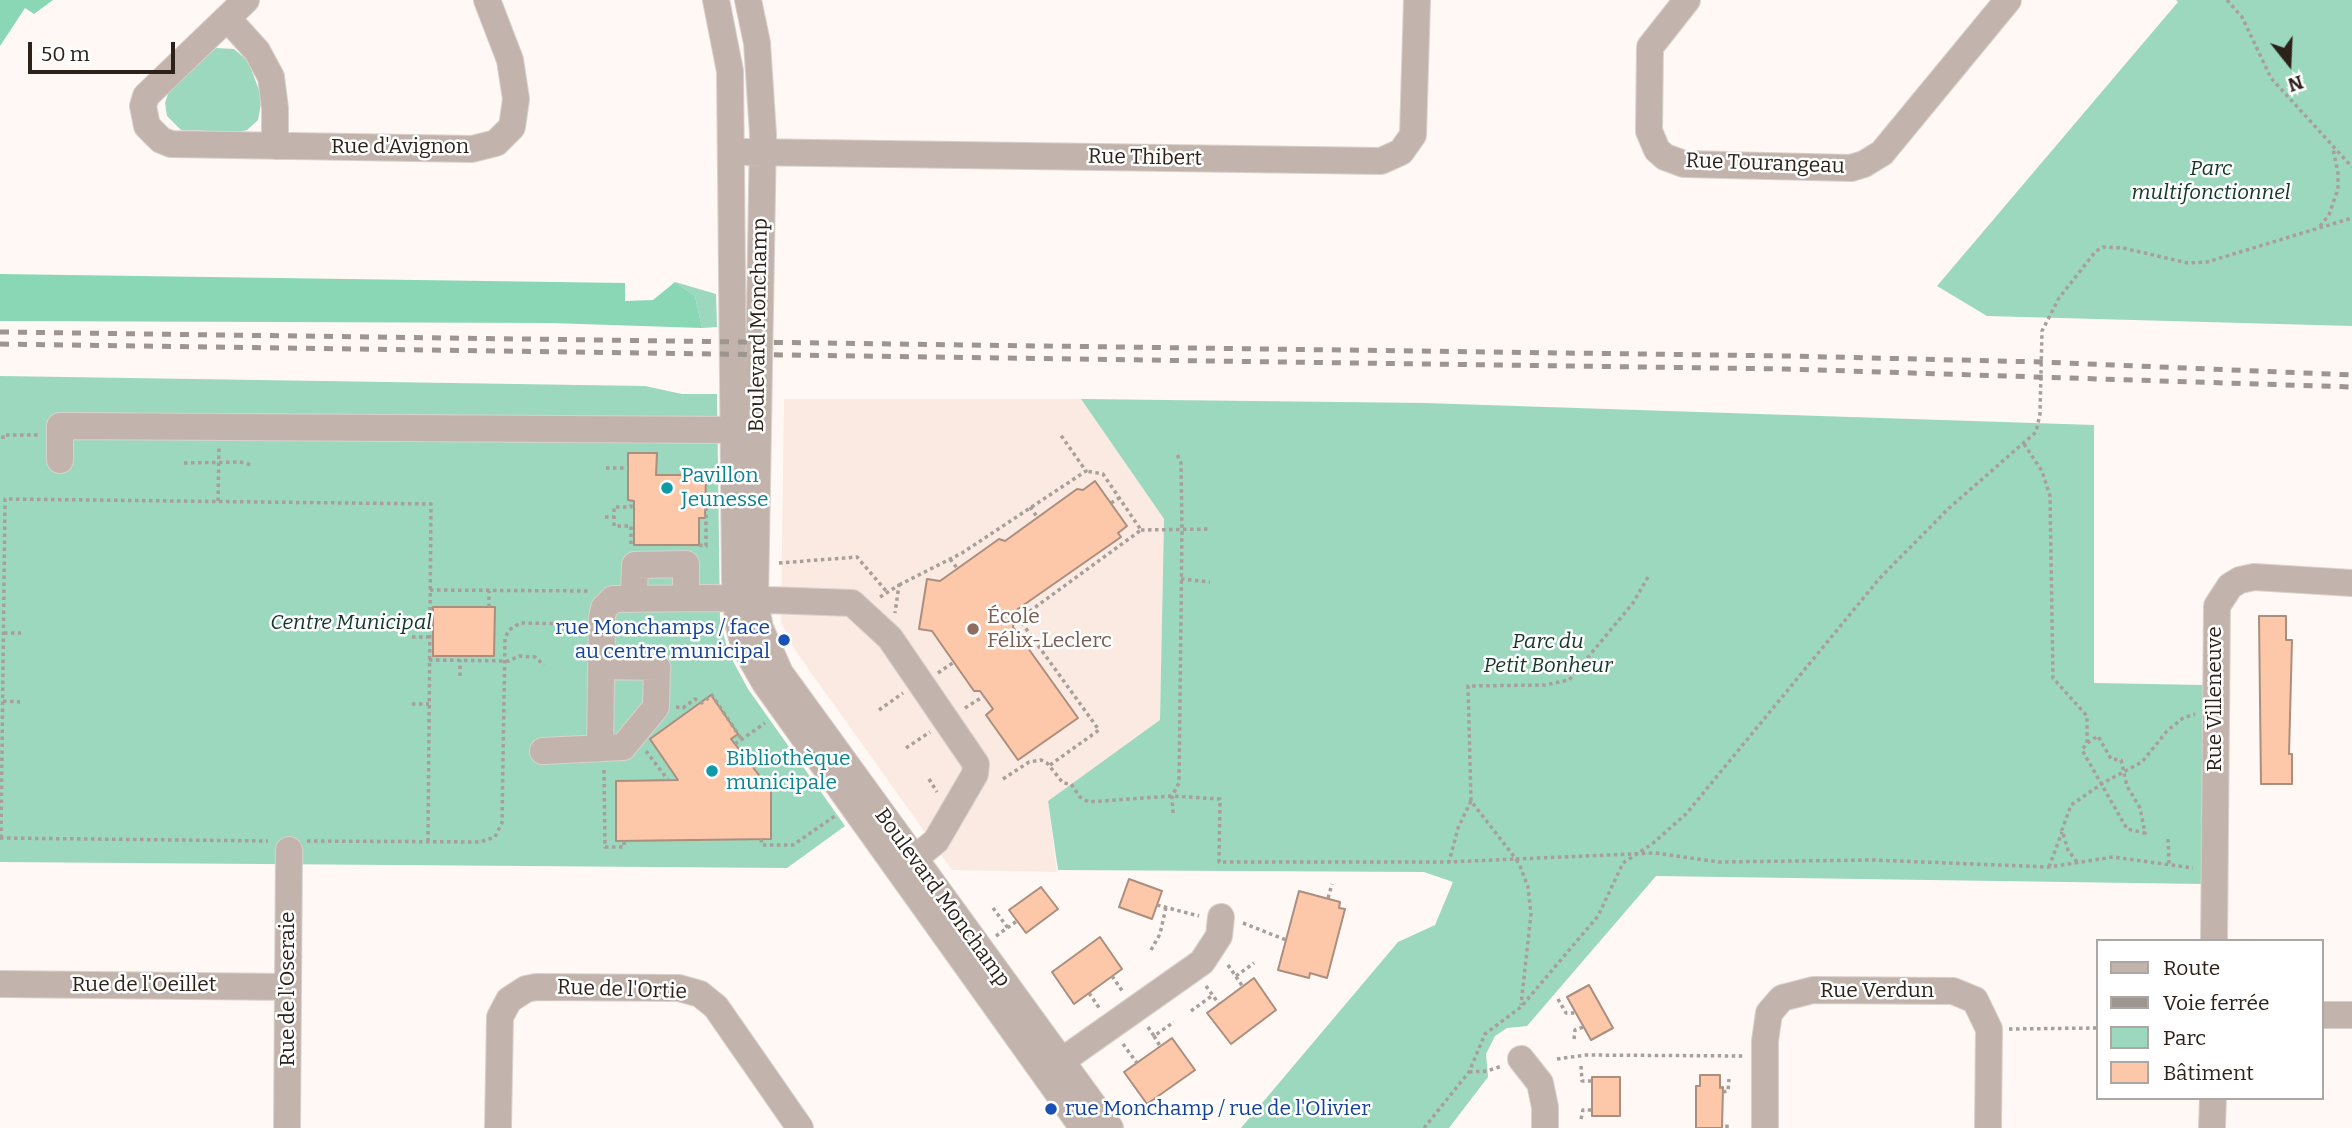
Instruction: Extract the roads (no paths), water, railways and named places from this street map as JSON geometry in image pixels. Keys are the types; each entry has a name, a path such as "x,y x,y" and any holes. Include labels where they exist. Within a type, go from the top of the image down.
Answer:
{"street":[{"name":"Rue d'Avignon","path":"275,146 275,108 271,78 237,9 146,96 143,106 147,126 161,140 172,144 275,146 472,149 503,139 515,120 516,99 503,38 487,0"},
{"name":"Boulevard Monchamp","path":"716,0 730,71 732,430 746,601 780,673 914,859 1052,1067 1083,1128"},
{"name":"Boulevard Monchamp","path":"748,0 758,56 763,152 746,601 741,635 756,670 1052,1067 1110,1128"},
{"name":"Rue Thibert","path":"732,152 1381,161 1401,152 1413,135 1417,0"},
{"name":"Rue Tourangeau","path":"1687,0 1650,47 1648,117 1651,141 1657,150 1665,157 1684,164 1852,167 1864,164 1882,153 2008,0"},
{"path":"60,460 60,426 732,430"},
{"path":"602,753 600,666 604,608 614,599 634,597 635,565 686,564 686,598 852,603 890,638 976,764 975,774 936,841 914,859"},
{"name":"Rue Villeneuve","path":"2214,939 2217,606 2230,586 2254,577 2352,583"},
{"path":"543,751 602,753 618,748 627,744 657,702 657,667 600,666"},
{"name":"Rue de l'Oseraie","path":"287,1128 289,844"},
{"path":"1052,1067 1202,962 1214,946 1221,919"},
{"name":"Rue de l'Oeillet","path":"0,984 288,986"},
{"name":"Rue de l'Ortie","path":"498,1128 500,1017 509,1000 526,989 536,987 679,988 700,994 716,1007 786,1123"},
{"name":"Rue Verdun","path":"1765,1128 1765,1041 1769,1013 1782,998 1813,990 1953,991 1975,1000 1989,1029 1988,1128"},
{"path":"2324,1015 2352,1015"},
{"path":"1521,1059 1540,1083 1545,1107 1545,1128"},
{"path":"2212,1128 2213,1100"}],"railway":[{"path":"0,332 1789,356 2041,362 2352,375"},
{"path":"0,344 1786,369 2352,387"}],"place":[{"name":"Pavillon Jeunesse","path":"667,488"},
{"name":"École Félix-Leclerc","path":"973,629"},
{"name":"rue Monchamps / face au centre municipal","path":"784,640"},
{"name":"Bibliothèque municipale","path":"712,771"},
{"name":"rue Monchamp / rue de l'Olivier","path":"1051,1109"}],"park label":[{"name":"Parc multifonctionnel","path":"2211,181"},
{"name":"Centre Municipal","path":"351,623"},
{"name":"Parc du Petit Bonheur","path":"1548,654"}]}
